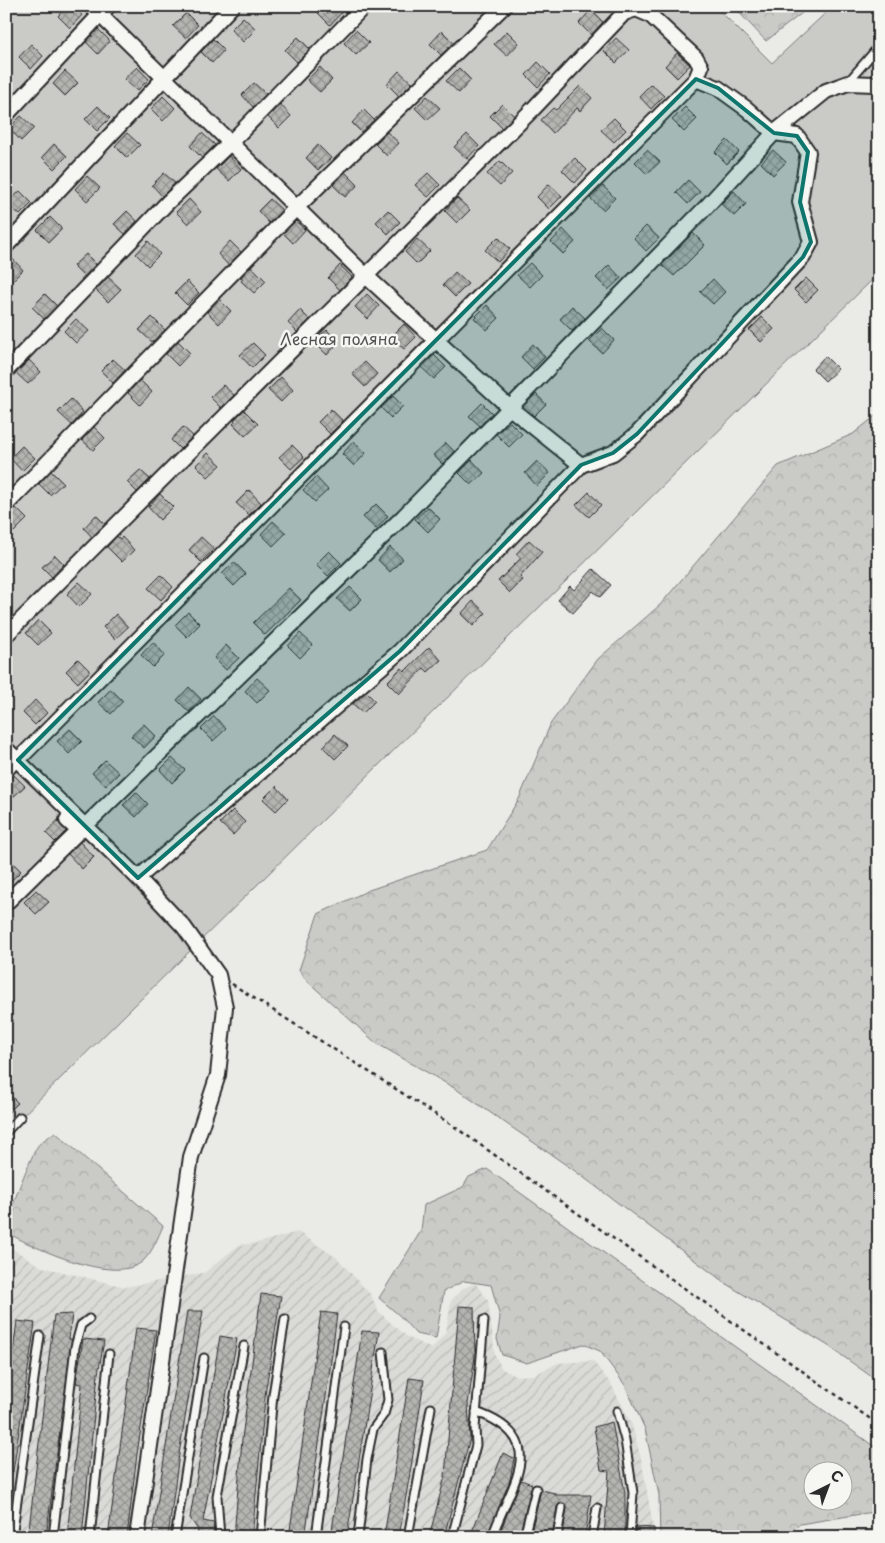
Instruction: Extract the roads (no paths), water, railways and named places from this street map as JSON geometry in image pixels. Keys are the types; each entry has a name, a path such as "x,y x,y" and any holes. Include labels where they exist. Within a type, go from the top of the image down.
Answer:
{"street":[{"path":"6,246 232,6"},
{"path":"6,371 168,202 230,143 364,6"},
{"path":"6,505 296,208 504,6"},
{"path":"6,114 100,9 164,78 366,276 510,408 581,466"},
{"path":"6,634 533,109 624,9 636,9 650,15 696,58 701,67 696,79 10,763"},
{"path":"138,878 400,651 581,466 613,453 637,434 803,257 811,242 800,202 808,152 797,136 774,133 747,109 718,88 696,79"},
{"path":"84,826 397,522 708,205 774,133 826,91 848,83 874,84 879,87"},
{"path":"6,749 10,763 79,831 6,904"},
{"path":"10,763 84,826 138,878 184,927 218,975 225,1007 218,1075 191,1156 137,1537"}],"lane":[{"path":"848,83 879,46"},
{"path":"6,1132 20,1117"},
{"path":"53,1537 75,1347 81,1325 88,1319"},
{"path":"260,1537 273,1395 285,1319"},
{"path":"452,1537 476,1445 476,1412 484,1320"},
{"path":"316,1537 344,1327"},
{"path":"12,1537 40,1336"},
{"path":"220,1537 217,1496 244,1346"},
{"path":"358,1537 370,1444 374,1429 384,1414 388,1400 382,1352"},
{"path":"90,1537 109,1354"},
{"path":"175,1537 204,1358"},
{"path":"408,1537 431,1408"},
{"path":"617,1411 625,1440 633,1493 630,1537"},
{"path":"476,1412 495,1418 509,1430 521,1448 521,1463 492,1537"},
{"path":"524,1537 536,1489"},
{"path":"557,1537 562,1508"},
{"path":"592,1537 597,1508"}],"park label":[{"name":"Лесная поляна","path":"339,338"}]}
